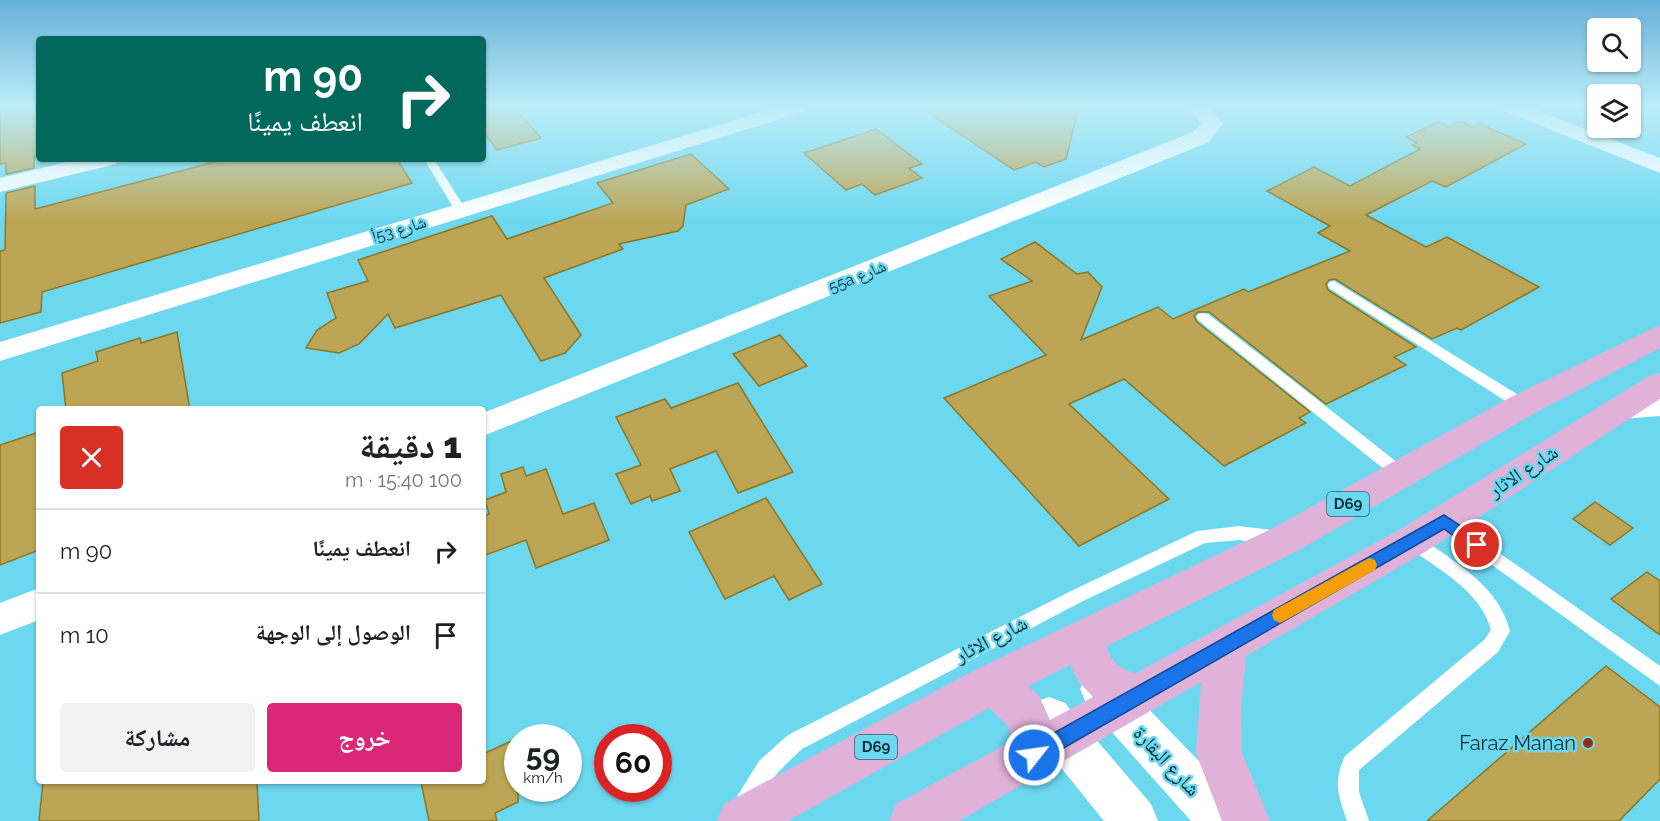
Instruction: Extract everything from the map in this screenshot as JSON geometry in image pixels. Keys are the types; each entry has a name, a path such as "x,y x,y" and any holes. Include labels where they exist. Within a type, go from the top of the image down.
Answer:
{"main road":[{"path":"1628,351 1648,323 1660,315"},
{"name":"شارع الاثار","path":"740,821 998,679 1286,539 1523,405 1660,335"},
{"name":"شارع الاثار","path":"913,821 1412,541 1660,384"},
{"path":"1226,645 1218,708 1219,753 1246,821"},
{"path":"998,679 1005,693 1021,707 1031,725 1049,746"}],"street":[{"name":"شارع 53أ","path":"0,352 673,145"},
{"name":"55a شارع","path":"486,424 1180,145"},
{"path":"1609,145 1660,166"},
{"path":"0,185 96,162"},
{"path":"1621,408 1660,405"},
{"path":"0,619 36,605"},
{"name":"شارع البقارة","path":"1075,641 1129,701 1222,821"},
{"path":"1049,746 1134,821"}],"lane":[{"path":"431,162 460,210"},
{"path":"1334,285 1523,405"},
{"path":"1203,317 1401,474"},
{"path":"1444,521 1660,677"},
{"name":"شارع الاثار","path":"740,821 746,803 766,768 795,742 967,651 1203,536 1239,533 1286,539"},
{"path":"1358,821 1346,784 1347,772 1352,763 1491,646 1501,631 1496,610 1477,589 1412,541"}],"building":[{"path":"0,145 36,145 34,168 6,174 6,163 0,164"},
{"path":"494,145 514,145 497,150"},
{"path":"827,145 897,145 922,164 909,168 922,178 875,195 862,184 846,190 804,153"},
{"path":"977,145 1069,145 1066,159 1044,167 1036,162 1014,170"},
{"path":"1413,145 1524,145 1446,187 1432,181 1366,215 1426,247 1447,237 1539,287 1461,330 1457,328 1432,339 1335,279 1329,280 1326,284 1328,290 1416,347 1394,357 1406,365 1326,404 1209,312 1198,312 1194,316 1197,322 1310,412 1299,418 1306,423 1224,466 1124,379 1069,404 1169,499 1079,546 944,398 1046,355 989,296 1032,281 1001,259 1035,242 1077,274 1088,272 1102,287 1081,340 1158,307 1173,319 1244,289 1248,292 1350,251 1318,233 1330,226 1267,191 1314,167 1350,186 1420,149"},
{"path":"691,154 729,189 686,205 683,226 678,231 619,244 623,249 544,278 581,335 565,353 541,361 501,295 395,328 388,314 359,344 339,353 306,348 317,330 336,318 327,293 368,281 358,260 492,216 507,239 613,203 597,183"},
{"path":"215,162 399,162 412,183 42,292 41,312 0,323 0,251 5,250 6,193 35,186 35,209"},
{"path":"177,332 189,406 66,406 62,373 98,361 96,352 140,338 141,343"},
{"path":"780,335 807,366 759,386 733,354"},
{"path":"738,383 793,472 738,493 716,451 670,469 680,491 652,501 650,496 631,504 616,474 641,465 616,417 665,399 671,408"},
{"path":"36,433 36,551 0,565 0,445"},
{"path":"523,467 526,476 546,469 563,514 594,503 609,540 536,568 526,540 486,555 486,516 489,514 486,500 506,492 501,474"},
{"path":"766,498 822,584 789,600 774,576 725,599 689,532"},
{"path":"1595,502 1633,528 1610,545 1573,519"},
{"path":"1647,572 1660,581 1660,635 1611,599"},
{"name":"Faraz Manan","path":"1606,666 1660,707 1660,779 1619,821 1427,821"},
{"path":"504,744 504,802 518,802 495,813 497,821 429,821 421,784 486,784 486,753"},
{"path":"43,784 257,784 259,821 39,821"}],"slow traffic":[{"path":"1280,615 1369,565"}],"place":[{"name":"Faraz Manan","path":"1588,743"}],"route":[{"path":"1034,755 1444,521 1477,545"}]}
